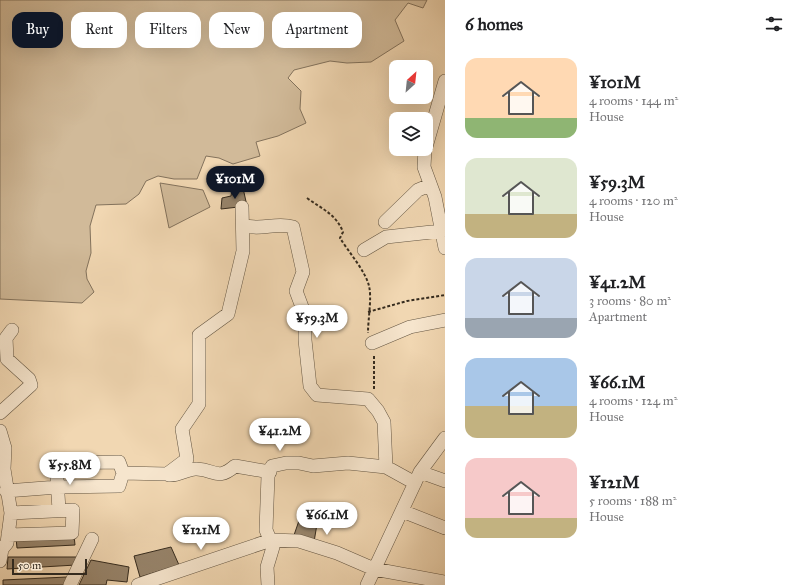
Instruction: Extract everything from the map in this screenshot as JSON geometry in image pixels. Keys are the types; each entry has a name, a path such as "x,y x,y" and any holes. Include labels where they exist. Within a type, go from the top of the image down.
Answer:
{"street":[{"path":"433,123 445,81"},
{"path":"425,156 424,167 435,197 445,248"},
{"path":"385,222 418,190 430,184"},
{"path":"167,474 187,460 182,429 199,404 199,335 228,314 243,251 242,207"},
{"path":"243,225 253,229 285,225 293,227 303,272 296,291 305,315 305,340 310,386 317,395 368,399 384,422 386,467"},
{"path":"364,250 386,238 441,231"},
{"path":"372,343 410,327 445,320"},
{"path":"0,413 31,385 29,379 7,360 6,338 12,330"},
{"path":"0,431 2,469 6,491 7,524 7,543 1,552"},
{"path":"367,585 418,478 445,438"},
{"path":"6,491 58,487 119,486 123,473 119,462 56,463 58,487 59,510"},
{"path":"268,585 267,566 273,547 266,530 268,476 272,466 286,463 313,466 348,463 386,467 418,478 445,481"},
{"path":"123,473 176,475 196,468 219,475 227,473 235,466 270,472"},
{"path":"59,510 73,510 72,533 7,524 59,510"},
{"path":"402,511 445,528"},
{"path":"70,585 92,539"},
{"path":"138,585 271,540 299,541 337,553 374,568 445,582"}],"path":[{"path":"307,198 332,213 340,223 343,232 340,238 369,285 370,298 368,333 375,357 374,391 368,399"},
{"path":"368,312 407,301 445,295"}],"shaded area":[{"path":"0,0 427,0 423,8 408,3 395,20 404,41 371,62 347,63 330,61 294,70 288,78 301,91 300,109 306,123 278,136 256,142 260,156 233,164 219,158 206,156 197,179 174,179 158,176 146,181 139,194 126,204 96,205 90,226 91,253 86,271 87,279 94,292 82,303 0,299"},
{"path":"160,183 203,190 210,207 169,228"}],"building":[{"path":"243,188 247,206 221,209 222,198 231,196 232,189"},
{"path":"302,512 318,518 314,542 293,538"},
{"path":"74,535 75,545 17,548 16,538"},
{"path":"171,547 179,565 140,577 134,556"},
{"path":"8,557 77,557 76,565 7,569"},
{"path":"91,560 129,567 127,582 107,580 106,585 79,585"},
{"path":"67,577 66,585 3,585 3,580"}]}
